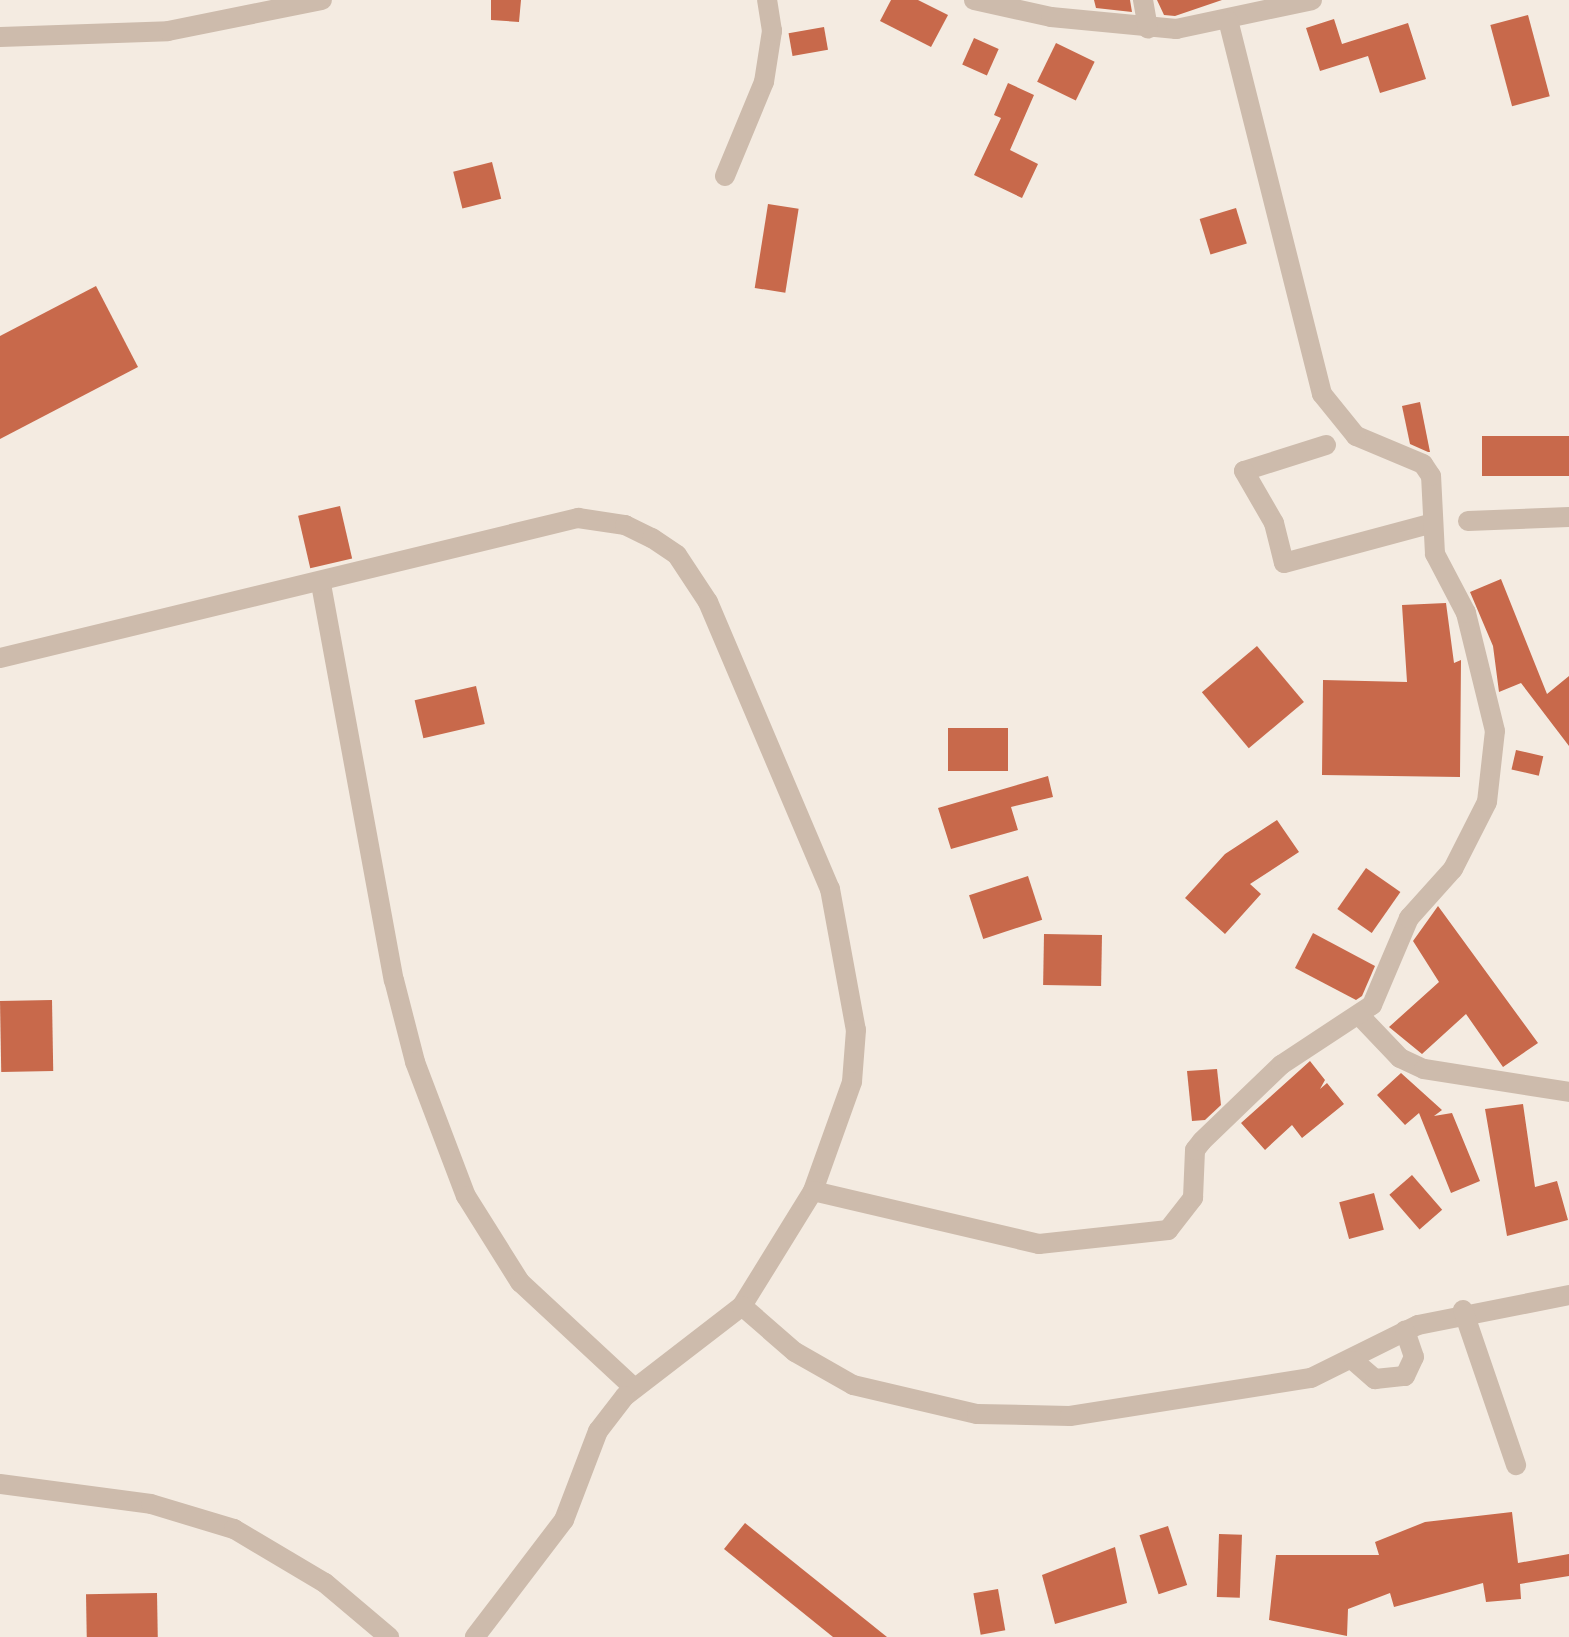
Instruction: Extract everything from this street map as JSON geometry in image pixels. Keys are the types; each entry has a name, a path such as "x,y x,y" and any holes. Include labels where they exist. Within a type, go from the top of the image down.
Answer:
{"street":[{"path":"0,37 168,31 322,0"},
{"path":"725,176 762,93 772,31 767,0"},
{"path":"974,0 1148,29 1228,21 1312,0"},
{"path":"1143,0 1148,29"},
{"path":"813,1191 1039,1244 1168,1230 1193,1198 1195,1150 1202,1141 1281,1065 1360,1016 1380,991 1409,918 1469,842 1495,769 1495,731 1466,613 1435,554 1430,524 1429,471 1345,427 1317,382 1228,21"},
{"path":"1326,445 1244,471 1274,523 1284,563 1430,524"},
{"path":"1468,521 1569,517"},
{"path":"0,658 321,584 578,518 625,525 677,555 693,575 795,793 842,931 856,1030 852,1082 813,1191 742,1306 634,1388 598,1431 564,1520 475,1637"},
{"path":"321,584 394,980 415,1062 466,1196 520,1282 634,1388"},
{"path":"1360,1016 1400,1058 1424,1069 1569,1092"},
{"path":"742,1306 795,1352 853,1385 977,1414 1115,1412 1311,1378 1354,1361 1405,1331 1463,1310 1569,1295"},
{"path":"1463,1310 1516,1465"},
{"path":"1354,1361 1375,1379 1397,1381 1414,1357 1405,1331"},
{"path":"0,1484 151,1504 234,1529 325,1583 389,1637"}],"building":[{"path":"491,0 521,0 519,22 491,20"},
{"path":"891,0 918,0 948,15 931,47 880,21"},
{"path":"1094,0 1130,0 1132,12 1096,8"},
{"path":"1157,0 1222,0 1175,16 1164,15"},
{"path":"1528,15 1550,96 1512,106 1490,25"},
{"path":"1334,19 1342,44 1408,23 1426,79 1380,93 1368,56 1320,71 1306,28"},
{"path":"824,27 828,50 793,56 789,33"},
{"path":"974,38 999,49 987,75 962,64"},
{"path":"1056,43 1095,62 1076,100 1037,82"},
{"path":"1008,83 1034,95 1010,150 1038,164 1022,198 974,175 1001,118 994,115"},
{"path":"492,162 501,199 462,209 453,172"},
{"path":"768,204 799,209 785,293 755,288"},
{"path":"1236,208 1247,243 1210,254 1200,219"},
{"path":"96,286 138,367 0,439 0,336"},
{"path":"1420,402 1430,452 1410,444 1402,406"},
{"path":"1482,436 1569,436 1569,476 1482,476"},
{"path":"340,506 352,559 310,568 298,516"},
{"path":"1501,579 1547,694 1569,676 1569,746 1521,683 1499,692 1493,646 1470,592"},
{"path":"1446,603 1454,663 1461,660 1460,777 1322,775 1323,680 1407,682 1402,605"},
{"path":"1257,646 1304,702 1249,748 1202,692"},
{"path":"476,686 485,724 423,738 415,700"},
{"path":"948,728 1008,728 1008,771 948,771"},
{"path":"1516,750 1543,756 1539,776 1512,769"},
{"path":"1048,776 1053,797 1011,807 1018,830 951,849 938,808"},
{"path":"1277,820 1299,852 1250,884 1261,894 1225,934 1185,898 1225,854"},
{"path":"1366,868 1400,892 1372,933 1337,909"},
{"path":"1028,876 1042,920 983,939 969,895"},
{"path":"1438,906 1538,1043 1503,1067 1466,1014 1422,1054 1389,1027 1439,982 1413,941"},
{"path":"1313,933 1375,966 1362,996 1356,1000 1295,968"},
{"path":"1044,934 1102,935 1101,986 1043,985"},
{"path":"52,1000 53,1071 1,1072 0,1001"},
{"path":"1310,1061 1325,1080 1320,1089 1327,1083 1344,1104 1302,1138 1292,1125 1265,1150 1241,1123"},
{"path":"1217,1069 1221,1105 1205,1120 1192,1121 1187,1071"},
{"path":"1401,1073 1442,1110 1434,1116 1452,1113 1480,1181 1451,1193 1419,1113 1405,1125 1377,1095"},
{"path":"1523,1104 1535,1187 1557,1181 1568,1220 1507,1236 1485,1109"},
{"path":"1412,1175 1442,1210 1420,1229 1389,1195"},
{"path":"1374,1193 1384,1230 1349,1239 1339,1202"},
{"path":"1512,1512 1518,1563 1569,1554 1569,1576 1520,1584 1521,1599 1486,1602 1483,1583 1394,1607 1390,1593 1348,1609 1347,1636 1269,1620 1276,1555 1379,1555 1375,1542 1425,1522"},
{"path":"745,1523 887,1637 833,1637 724,1549"},
{"path":"1168,1526 1187,1585 1159,1594 1139,1535"},
{"path":"1219,1534 1242,1535 1240,1598 1217,1597"},
{"path":"1115,1547 1127,1603 1055,1624 1042,1575"},
{"path":"998,1589 1005,1630 981,1635 973,1593"},
{"path":"157,1593 158,1637 87,1637 86,1594"}]}
